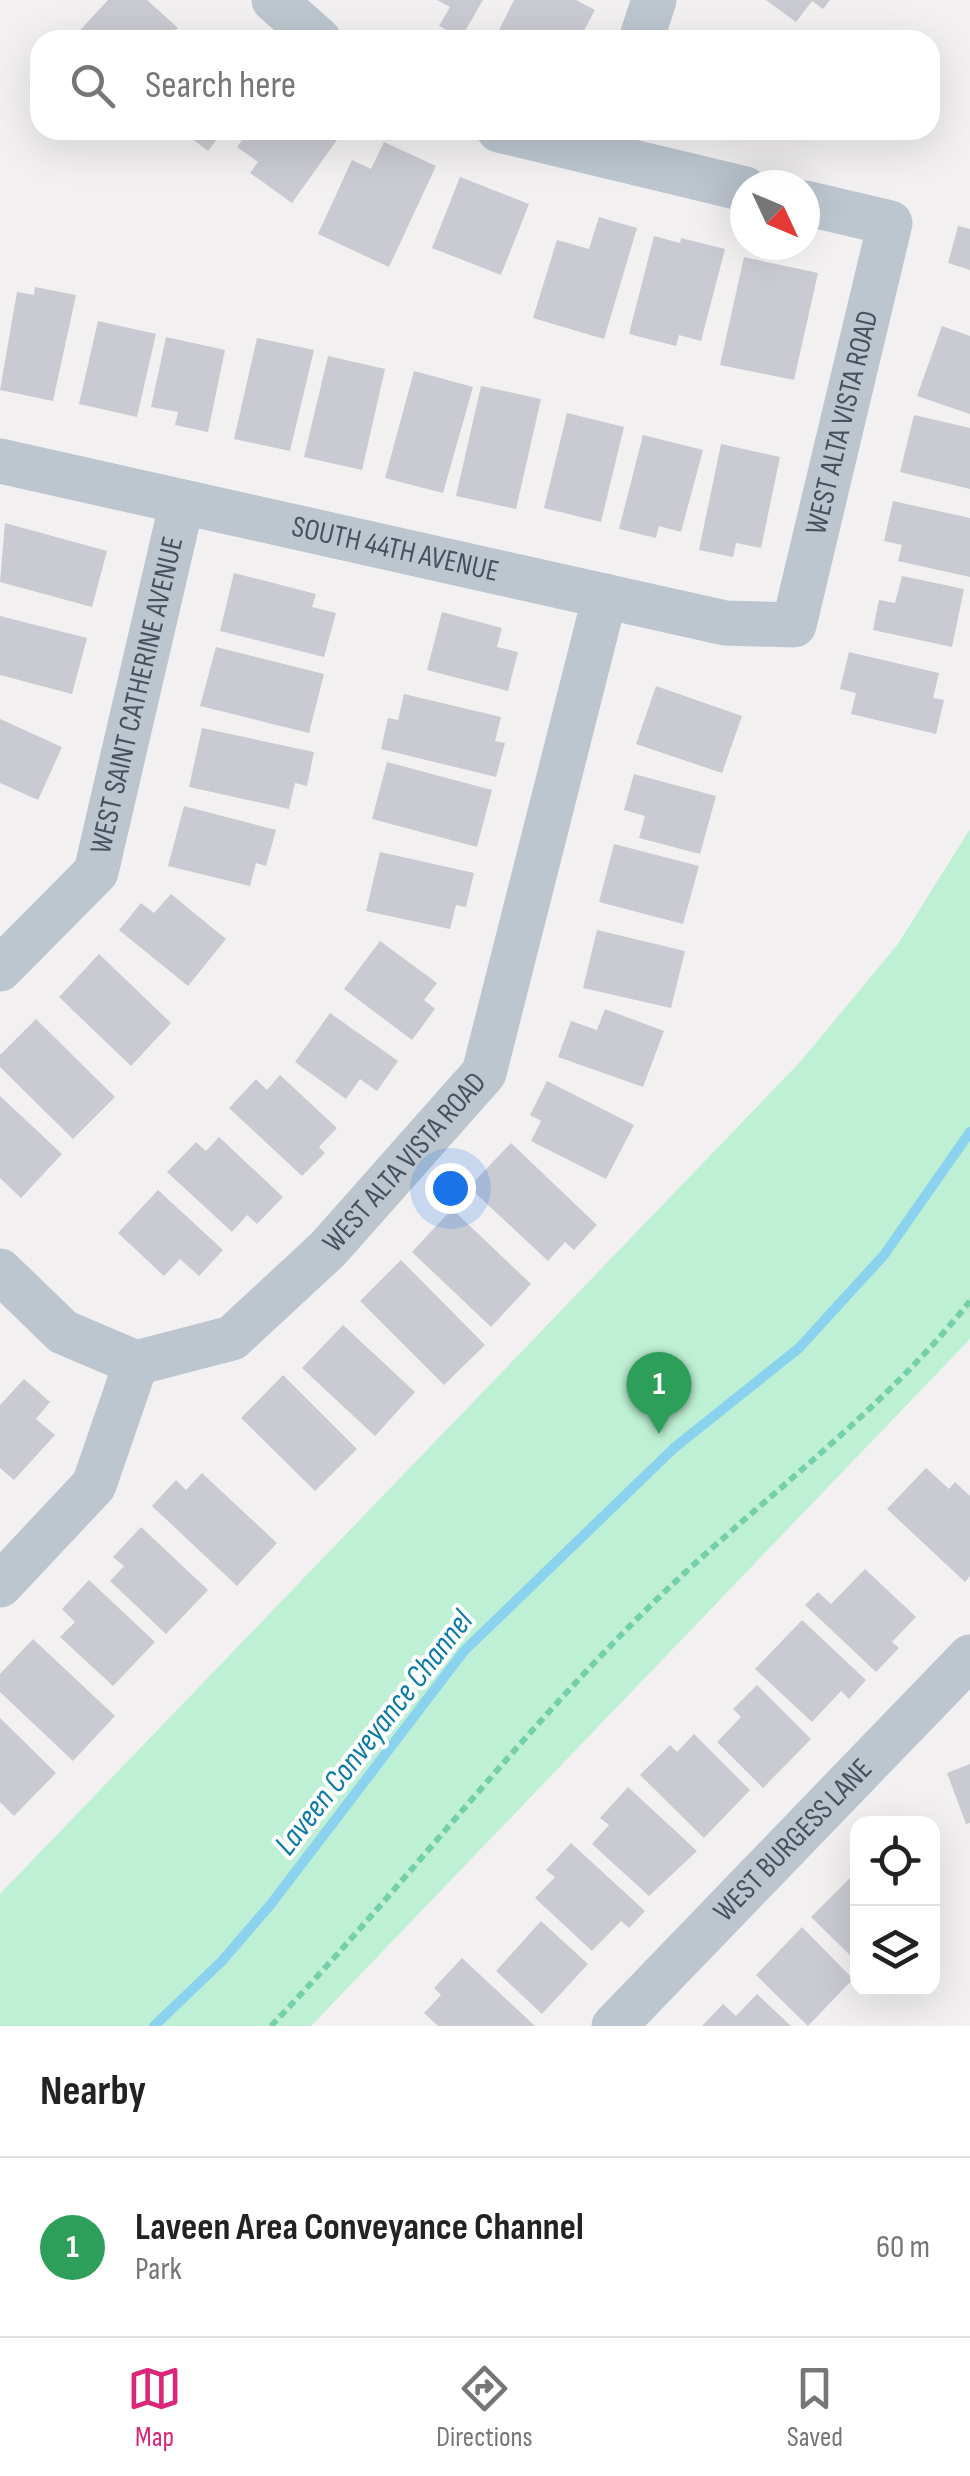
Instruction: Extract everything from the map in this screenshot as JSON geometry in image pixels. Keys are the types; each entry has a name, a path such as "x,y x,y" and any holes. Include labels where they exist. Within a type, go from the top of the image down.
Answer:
{"street":[{"path":"274,0 308,30"},
{"path":"644,30 654,0"},
{"path":"584,140 617,144 730,184"},
{"name":"WEST ALTA VISTA ROAD","path":"794,625 890,223 820,207"},
{"name":"SOUTH 44TH AVENUE","path":"0,461 725,623 794,625"},
{"name":"WEST SAINT CATHERINE AVENUE","path":"0,969 96,872 182,502"},
{"name":"WEST ALTA VISTA ROAD","path":"136,1363 232,1338 328,1249 484,1074 605,596"},
{"path":"0,1272 63,1332 136,1363 94,1484 0,1585"},
{"name":"WEST BURGESS LANE","path":"614,2026 970,1657"}],"path":[{"path":"271,2026 600,1657 653,1603 921,1362 970,1301"}],"green space":[{"path":"970,829 970,1339 311,2026 0,2026 0,1894 801,1061 898,944"}],"building":[{"path":"108,0 147,0 178,28 176,30 80,30"},
{"path":"437,0 483,0 466,30 439,26 450,7"},
{"path":"514,0 576,0 595,10 584,30 499,30"},
{"path":"766,0 830,0 823,9 812,1 796,22"},
{"path":"194,140 216,140 208,151"},
{"path":"242,140 337,140 292,203 250,173 258,162 237,147"},
{"path":"384,142 436,166 389,267 318,234 352,160 371,169"},
{"path":"460,177 529,204 501,275 432,248"},
{"path":"599,217 637,228 604,339 533,318 557,240 589,249"},
{"path":"958,226 970,229 970,270 948,263"},
{"path":"654,236 725,249 701,341 679,335 676,346 629,334"},
{"path":"743,260 818,273 794,380 720,365"},
{"path":"35,287 76,295 53,401 0,390 17,292 34,295"},
{"path":"98,321 156,334 137,417 79,404"},
{"path":"942,326 970,336 970,414 917,396"},
{"path":"166,337 225,350 208,432 175,425 178,412 151,407"},
{"path":"257,338 314,350 290,451 234,439"},
{"path":"328,356 385,369 362,470 304,457"},
{"path":"414,371 473,387 443,493 385,478"},
{"path":"481,386 541,399 516,509 456,496"},
{"path":"567,413 624,427 601,522 544,508"},
{"path":"914,415 970,428 970,489 900,472"},
{"path":"643,435 703,450 681,532 659,526 656,538 619,529"},
{"path":"721,444 780,457 761,548 736,543 733,557 699,550"},
{"path":"893,501 970,518 970,577 898,561 902,545 884,541"},
{"path":"5,523 107,551 92,607 0,582"},
{"path":"234,573 316,594 312,607 336,613 324,657 220,631"},
{"path":"902,576 964,589 952,647 873,630 879,600 895,603"},
{"path":"442,612 502,628 497,647 518,652 508,691 427,670"},
{"path":"0,616 87,638 72,694 0,675"},
{"path":"216,647 324,674 309,733 200,706"},
{"path":"849,652 939,673 933,698 944,700 936,734 851,714 856,693 840,689"},
{"path":"656,686 742,716 722,773 636,744"},
{"path":"404,694 501,717 495,741 505,743 496,777 381,749 388,718 398,720"},
{"path":"0,719 62,747 38,800 0,783"},
{"path":"202,728 314,752 307,786 295,783 289,809 189,787"},
{"path":"387,762 492,790 477,847 372,819"},
{"path":"634,774 716,796 700,854 639,838 645,816 624,810"},
{"path":"184,806 276,830 266,866 256,863 250,886 168,866"},
{"path":"614,844 699,866 683,924 599,902"},
{"path":"380,852 474,873 466,907 456,905 450,929 366,911"},
{"path":"171,894 226,939 188,986 119,930 141,903 154,913"},
{"path":"597,930 685,951 671,1008 583,988"},
{"path":"380,941 437,983 424,1000 435,1009 412,1040 344,989"},
{"path":"99,954 171,1023 131,1066 59,997"},
{"path":"605,1009 664,1031 643,1087 558,1057 571,1021 597,1030"},
{"path":"330,1013 398,1061 377,1091 360,1079 346,1099 295,1062"},
{"path":"36,1019 115,1097 73,1139 0,1067 0,1055"},
{"path":"280,1075 337,1128 319,1147 325,1153 302,1176 229,1108 256,1079 267,1090"},
{"path":"547,1081 634,1125 606,1179 531,1141 541,1121 530,1115"},
{"path":"0,1096 62,1154 21,1198 0,1178"},
{"path":"219,1137 283,1197 257,1224 247,1215 232,1232 167,1172 196,1142 206,1151"},
{"path":"511,1143 597,1225 574,1250 565,1242 548,1261 469,1187"},
{"path":"158,1190 223,1250 199,1276 180,1259 164,1276 118,1233"},
{"path":"452,1209 531,1284 491,1327 412,1252"},
{"path":"401,1260 485,1345 444,1385 360,1301"},
{"path":"343,1325 415,1392 375,1436 302,1368"},
{"path":"283,1375 357,1449 315,1491 241,1418"},
{"path":"24,1379 50,1402 36,1419 55,1435 14,1480 0,1468 0,1405"},
{"path":"926,1468 949,1489 955,1482 970,1496 970,1576 965,1582 887,1509"},
{"path":"202,1473 277,1543 237,1586 152,1506 176,1480 186,1490"},
{"path":"141,1527 208,1590 166,1634 110,1581 124,1566 113,1557"},
{"path":"865,1569 916,1617 892,1642 899,1648 876,1672 805,1605 818,1592 831,1604"},
{"path":"89,1580 155,1642 113,1686 60,1637 75,1622 62,1609"},
{"path":"802,1620 866,1680 849,1699 841,1691 812,1722 755,1669"},
{"path":"33,1639 115,1716 73,1761 0,1692 0,1674"},
{"path":"757,1685 811,1739 763,1788 717,1742 741,1717 733,1709"},
{"path":"0,1718 56,1773 14,1816 0,1802"},
{"path":"694,1734 750,1790 704,1838 640,1775 670,1745 677,1752"},
{"path":"970,1764 970,1823 966,1824 947,1773"},
{"path":"628,1787 697,1851 649,1896 592,1844 609,1825 600,1818"},
{"path":"571,1843 645,1911 629,1928 621,1921 592,1951 535,1898 555,1877 546,1870"},
{"path":"850,1878 850,1955 811,1917"},
{"path":"541,1921 588,1964 542,2014 496,1971"},
{"path":"802,1927 850,1976 850,1982 808,2026 756,1975"},
{"path":"462,1958 535,2026 438,2026 424,2013 441,1995 434,1988"},
{"path":"757,1994 791,2026 702,2026 723,2004 736,2016"}],"waterway":[{"name":"Laveen Conveyance Channel","path":"154,2026 222,1961 271,1904 464,1651 674,1448 799,1348 884,1255 970,1132"}],"place":[{"name":"Laveen Area Conveyance Channel","path":"659,1434"}]}
